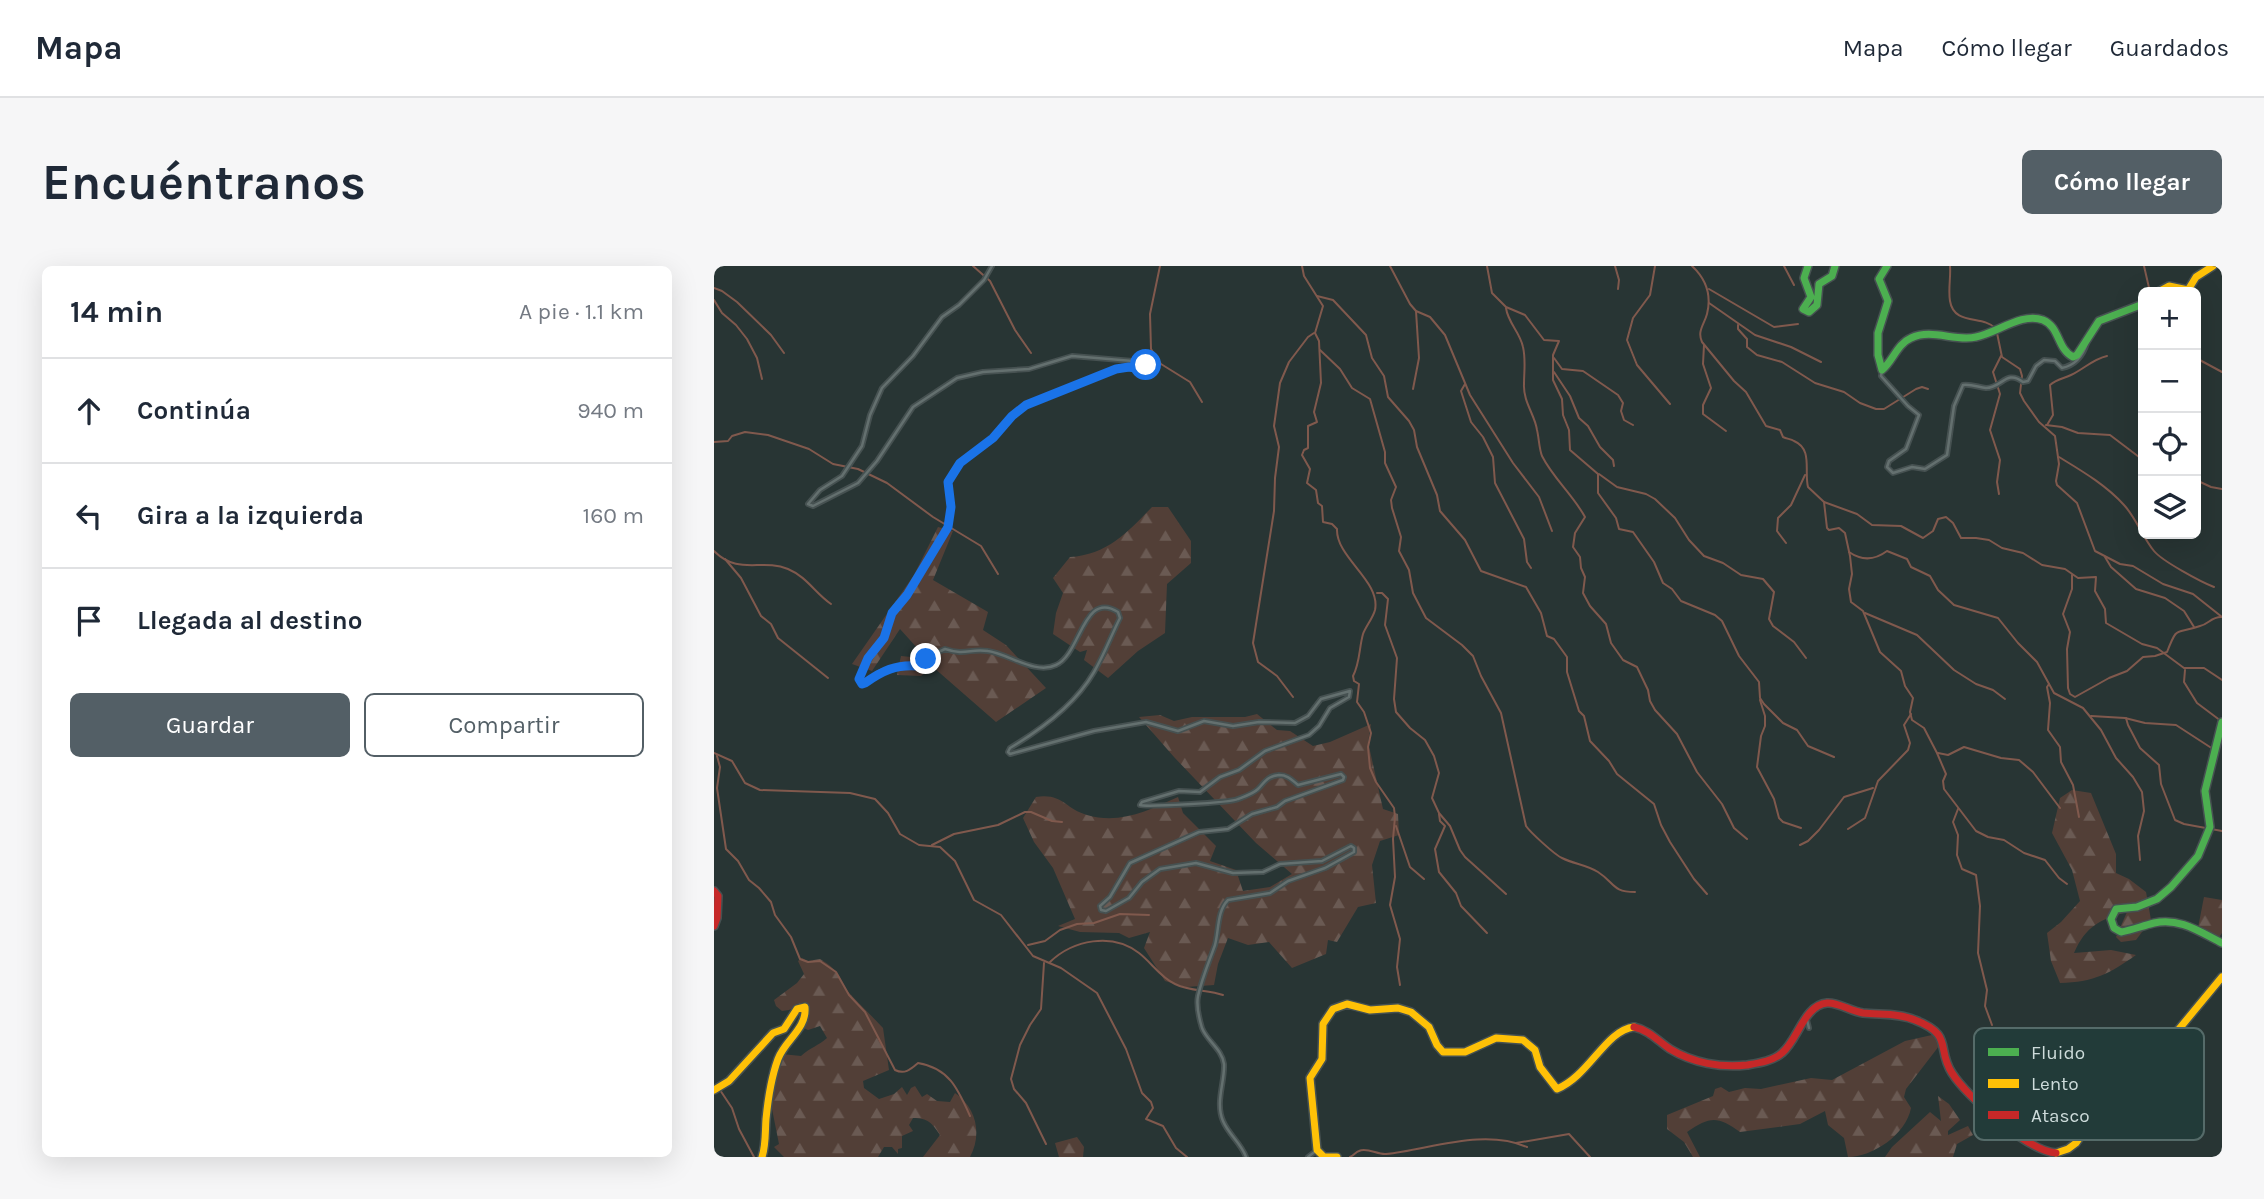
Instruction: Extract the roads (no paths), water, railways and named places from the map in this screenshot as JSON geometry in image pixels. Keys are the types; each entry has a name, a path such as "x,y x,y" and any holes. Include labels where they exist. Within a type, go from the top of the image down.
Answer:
{"street":[{"path":"992,266 985,280 942,317 914,356 882,388 870,415 862,446 842,476 820,490 808,503 813,506 858,482 877,461 913,407 957,378 990,371 1029,369 1072,356 1145,362 1145,368 1116,369 1026,405 1012,416 993,438 960,463 948,482 951,507 948,527 907,595 892,613 884,638 868,658 859,679 862,684 880,672 895,667 918,666 945,649 963,654 979,650 992,651 1035,667 1049,667 1063,660 1088,617 1104,607 1118,612 1121,618 1082,690 1065,708 1010,748 1010,754 1094,731 1146,723 1178,731 1204,721 1233,726 1259,722 1295,723 1308,716 1321,699 1350,691 1349,697 1330,708 1309,734 1265,751 1239,770 1220,777 1200,792 1179,791 1142,802 1140,805 1144,807 1231,802 1258,789 1262,781 1276,776 1290,777 1298,785 1341,774 1343,780 1285,801 1277,807 1252,814 1228,829 1199,831 1188,835 1130,863 1110,897 1100,906 1101,910 1106,911 1114,904 1129,898 1142,881 1160,869 1196,863 1233,873 1257,873 1280,864 1322,860 1352,846 1354,848 1354,852 1325,868 1288,881 1269,892 1228,900 1221,913 1215,945 1202,979 1198,1009 1202,1028 1220,1052 1224,1063 1219,1092 1222,1119 1240,1143 1246,1157"},
{"path":"1808,266 1804,278 1811,297 1803,309 1809,312 1817,305 1819,284 1832,276 1835,266"},
{"path":"1887,266 1879,279 1888,300 1878,333 1881,376 1908,407 1919,415 1906,449 1889,461 1886,467 1893,473 1912,467 1925,469 1947,456 1954,406 1963,385 1987,388 2010,377 2028,381 2036,366 2044,360 2055,361 2062,368 2068,367 2080,359 2089,337"},
{"path":"2190,287 2196,277 2213,266"},
{"path":"1882,370 1896,350 1914,337 1943,334 1967,339 2038,317 2051,324 2062,350 2070,358 2077,355 2103,318 2138,306"},
{"path":"2222,722 2206,791 2210,827 2198,856 2157,899 2137,907 2116,909 2111,919 2114,928 2122,932 2159,922 2173,922 2195,928 2222,943"},
{"path":"714,891 718,895 714,926"},
{"path":"2182,1028 2222,977"},
{"path":"1337,1157 1324,1157 1317,1150 1310,1078 1324,1054 1323,1024 1329,1013 1340,1005 1347,1004 1375,1011 1398,1008 1412,1012 1429,1027 1443,1052 1465,1052 1496,1038 1523,1040 1532,1045 1540,1067 1552,1086 1557,1088 1566,1086 1587,1070 1614,1035 1626,1027 1640,1028 1687,1058 1734,1068 1779,1056 1794,1042 1807,1017 1819,1005 1832,1003 1847,1010 1902,1016 1923,1023 1942,1038 1951,1072 1974,1097"},
{"path":"714,1090 729,1081 773,1033 784,1029 797,1009 805,1007 807,1014 801,1026 778,1056 769,1095 766,1147 762,1157"},
{"path":"1807,1017 1809,1028"},
{"path":"2023,1140 2042,1151 2060,1153 2076,1140"},
{"path":"1308,1157 1317,1150"}],"waterway":[{"path":"973,266 990,281 1015,330 1031,353"},
{"path":"1160,266 1150,314 1151,349 1161,364 1190,382 1202,402"},
{"path":"1302,266 1304,276 1323,306 1315,333 1319,341 1321,383 1314,412 1317,422 1308,426 1308,448 1302,455 1310,469 1307,483 1316,490 1318,503 1322,506 1323,522 1332,524 1337,529 1343,550 1365,579 1375,599 1375,610 1363,634 1353,676 1354,681 1359,684 1357,702 1364,712 1371,733 1368,747 1370,768 1394,808 1395,877 1390,905 1400,939 1397,967 1400,985"},
{"path":"1390,266 1410,304 1416,311 1430,317 1445,335 1470,395 1513,463 1539,497 1552,531"},
{"path":"1487,266 1492,293 1506,307 1525,315 1544,340 1559,341 1553,355 1553,380 1562,399 1563,415 1569,430 1570,450 1598,474 1598,493 1616,518 1619,529 1633,532 1654,562 1663,583 1672,589 1681,601 1715,615 1722,621 1739,656 1759,682 1760,698 1764,704 1783,723 1797,730 1808,746 1834,757"},
{"path":"1615,266 1619,280 1618,289"},
{"path":"1655,266 1650,295 1633,318 1627,340 1637,365 1670,404"},
{"path":"1692,266 1701,276 1708,293 1707,314 1701,331 1702,342 1746,392 1766,426 1780,430 1783,437 1804,449 1808,487 1824,502 1827,528 1839,528 1845,533 1852,574 1849,589 1851,602 1863,611 1880,652 1901,671 1905,686 1913,698 1910,712 1912,720 1924,728 1946,774 1944,789 1976,831 2004,840 2024,853 2045,860 2067,884"},
{"path":"1784,266 1794,285"},
{"path":"1950,266 1949,297 1953,309 1963,317 1990,324 1995,328"},
{"path":"2144,266 2149,287"},
{"path":"714,288 737,302 771,335 784,353"},
{"path":"1709,289 1774,327 1798,324"},
{"path":"1317,296 1333,300 1366,335 1372,358 1384,376 1388,397 1414,430 1417,447 1437,495 1440,511 1465,540 1481,571 1526,587 1541,613 1547,636 1554,639 1567,657 1567,672 1579,711 1584,716 1590,741 1617,774 1654,804 1670,842 1707,894"},
{"path":"714,300 722,313 747,339 757,358 762,379"},
{"path":"1709,303 1755,335 1791,347 1821,362"},
{"path":"1506,308 1523,347 1524,391 1536,424 1542,456 1585,517 1575,533 1573,547 1580,557 1585,577 1583,593 1590,606 1606,624 1611,643 1623,660 1637,667 1655,710 1677,734 1697,772 1722,804 1734,828 1747,839"},
{"path":"1413,389 1419,358 1416,311"},
{"path":"1738,325 1738,329 1747,339 1747,347 1757,355 1782,362 1815,383 1844,392 1860,403 1876,409 1884,409 1916,389 1928,389"},
{"path":"1293,697 1277,676 1258,662 1253,643 1274,511 1279,447 1274,426 1280,383 1289,362 1314,333"},
{"path":"1997,333 2002,357 2020,369 2020,393 2024,401 2039,422 2055,436 2059,464 2057,485 2077,503 2095,551 2120,564 2133,566 2163,584 2193,594 2222,617"},
{"path":"1704,345 1703,364 1711,388 1703,405 1703,414 1726,431"},
{"path":"1320,350 1340,369 1352,388 1370,399 1385,452 1385,463 1396,487 1391,500 1392,508 1401,537 1399,551 1409,570 1413,593 1426,618 1473,656 1501,713 1526,826 1559,856 1594,870 1618,889 1635,892"},
{"path":"1999,494 1997,482 2000,460 1990,430 2000,394 1993,372 2001,356"},
{"path":"2047,425 2053,415 2050,385 2107,356"},
{"path":"1554,358 1562,369 1583,371 1618,395 1623,403 1621,411 1624,420 1633,425"},
{"path":"2201,361 2222,372"},
{"path":"1554,372 1570,396 1579,418 1613,460 1614,466"},
{"path":"1465,384 1461,391 1471,422 1483,437 1493,457 1495,483 1524,539 1527,562 1531,568"},
{"path":"2046,425 2078,433 2110,435 2138,456"},
{"path":"714,442 728,441 732,436 745,432 768,435 809,449 833,464 858,469 887,483 933,517 981,546 998,574"},
{"path":"2059,457 2117,498 2158,555 2214,587"},
{"path":"1599,474 1617,487 1655,499 1675,518 1689,540 1704,556 1723,563 1741,575 1763,579 1774,592 1769,619 1773,626 1794,642 1806,658"},
{"path":"1786,543 1777,531 1778,518 1791,505 1805,475"},
{"path":"2201,482 2222,489"},
{"path":"1824,502 1857,514 1872,525 1901,526 1923,538 1933,531 1938,519 1946,517 1953,523 1961,538 1989,540 2002,548 2023,553 2042,565 2065,569 2078,578 2096,577 2095,591 2105,609 2106,623 2142,644 2157,648 2184,668 2204,668 2222,680"},
{"path":"714,551 732,563 788,569 800,576 831,604"},
{"path":"1849,552 1868,558 1887,551 1907,559 1911,567 1930,576 1938,590 1954,605 1998,618 2037,662 2054,693 2083,708 2142,792 2144,811 2138,836 2140,860"},
{"path":"2105,557 2111,567 2136,589 2165,598 2184,611 2194,627"},
{"path":"725,559 741,578 761,616 771,624 778,638 828,678"},
{"path":"2072,575 2072,589 2063,614 2070,632 2067,649 2068,688 2070,694 2075,697 2127,671 2143,657 2167,652 2178,632 2221,617"},
{"path":"1377,593 1382,593 1388,599 1385,625 1397,658 1394,699 1396,712 1425,740 1439,773 1432,798 1465,857 1506,894"},
{"path":"1865,613 1917,635 1954,670 2005,699"},
{"path":"2185,670 2184,682 2197,703 2221,721"},
{"path":"2049,684 2048,730 2060,747 2061,762 2073,785 2079,817"},
{"path":"1760,700 1765,726 1757,767 1774,799 1779,818 1801,828"},
{"path":"1848,829 1865,818 1878,781 1908,750 1910,743 1904,725 1911,714"},
{"path":"2091,716 2176,725 2213,749"},
{"path":"2126,718 2140,748 2159,765 2161,784 2175,820 2222,831"},
{"path":"1938,753 1948,755 1964,747 2001,758 2019,760 2033,772 2060,808"},
{"path":"714,753 732,761 745,783 760,790 850,793 875,799 888,813 900,834 919,845 940,847 955,861 974,900 1001,915 1033,956 1061,968 1097,993 1126,1049 1142,1093 1151,1102 1153,1108 1146,1119 1163,1126 1176,1148 1187,1157"},
{"path":"717,756 720,767 717,788 726,849 738,861 749,880 771,902 775,915 791,937 800,959 808,962 820,961 836,972 849,995 865,1012 895,1070 905,1072 918,1063 938,1070 951,1081 970,1116"},
{"path":"1800,845 1819,830 1844,797 1873,788"},
{"path":"1958,809 1953,822 1958,835 1957,855 1962,869 1976,875 1980,906 1978,953 1987,990 1985,1006 1992,1025"},
{"path":"932,845 954,834 998,825 1025,812 1062,822"},
{"path":"1439,814 1440,821 1445,826 1435,849 1439,872 1456,893 1461,906 1487,933"},
{"path":"1396,826 1410,867 1424,879"},
{"path":"1028,945 1045,941 1060,930 1077,924 1094,923 1120,914 1149,915"},
{"path":"1050,962 1059,954 1081,944 1093,941 1117,942 1139,953 1175,984 1223,995"},
{"path":"1044,963 1041,1009 1020,1045 1011,1079 1046,1144"},
{"path":"720,1090 732,1108 739,1129 754,1157"},
{"path":"1516,1143 1569,1134 1590,1157"},
{"path":"1350,1157 1362,1150 1386,1154 1475,1140 1493,1139 1527,1147"}]}
